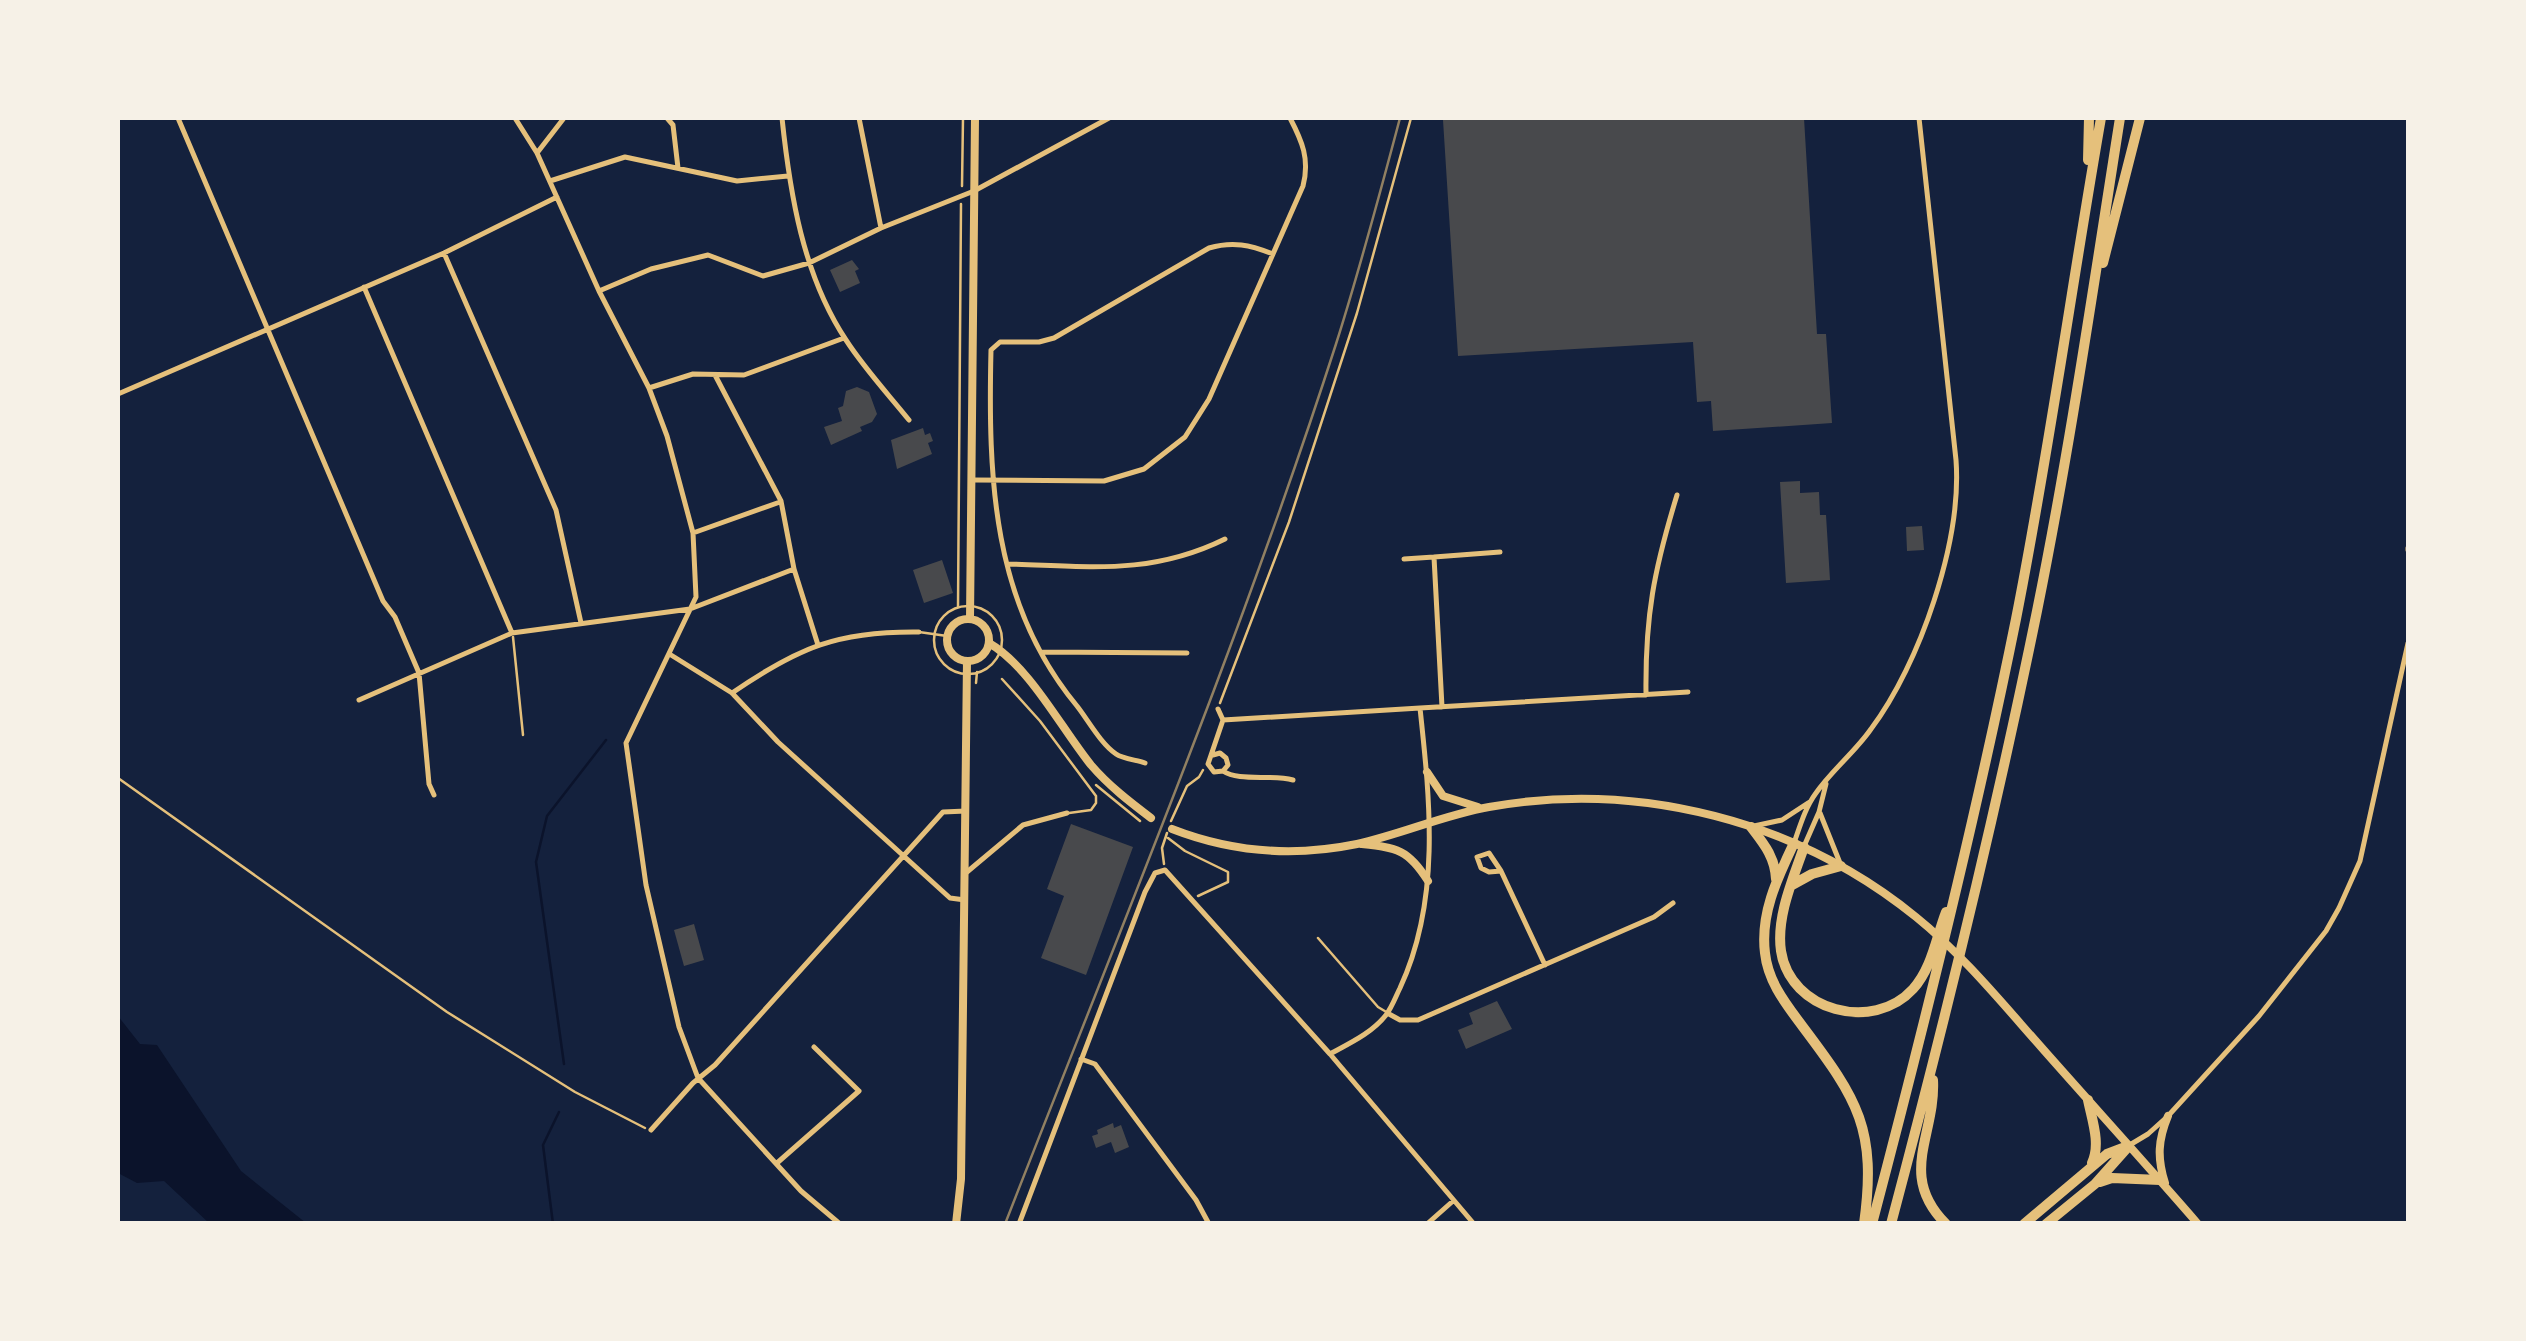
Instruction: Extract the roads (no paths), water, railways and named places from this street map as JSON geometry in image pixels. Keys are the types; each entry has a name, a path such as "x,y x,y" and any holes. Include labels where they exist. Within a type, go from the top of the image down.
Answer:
{"highway":[{"path":"2085,206 2090,118"},
{"path":"1872,1224 1978,799 2041,484 2101,118"},
{"path":"1891,1224 1996,804 2037,610 2120,118"},
{"path":"2090,312 2140,118"},
{"path":"1751,827 1776,866 1764,932 1770,974 1789,1009 1837,1073 1862,1125 1870,1176 1864,1224"},
{"path":"1799,845 1780,933 1786,969 1806,994 1839,1011 1878,1010 1912,990 1931,959 1945,913 1954,899"},
{"path":"1776,882 1799,845"},
{"path":"1792,885 1812,874 1841,866"},
{"path":"1932,1069 1934,1096 1920,1155 1921,1180 1926,1198 1946,1224"},
{"path":"2088,1100 2096,1154 2091,1167"},
{"path":"2024,1224 2108,1154 2128,1146"},
{"path":"2046,1224 2095,1184 2128,1146"},
{"path":"2095,1184 2112,1178 2163,1183"}],"main road":[{"path":"970,619 974,118"},
{"path":"989,644 979,658 967,661 954,656 947,636 953,625 970,619 983,624 989,644 1021,672 1093,767 1151,818"},
{"path":"956,1224 961,1179 967,872 967,661"},
{"path":"1427,772 1444,796 1483,808"},
{"path":"1168,836 1246,850 1296,851 1357,844 1483,808 1572,798 1673,805 1799,845 1872,885 1930,929 1975,973 2198,1224"},
{"path":"1357,844 1404,852 1428,881"},
{"path":"2163,1183 2158,1138 2168,1116"}],"street":[{"path":"178,118 383,601 395,618 419,674 429,784 434,795"},
{"path":"515,118 537,153 648,388 667,436 693,533 696,597 626,743 646,885 679,1027 698,1078 802,1191 840,1224"},
{"path":"537,153 564,118"},
{"path":"667,118 673,125 678,168"},
{"path":"782,118 788,176 809,263 844,338 909,420"},
{"path":"859,118 881,228"},
{"path":"599,291 651,269 708,254 763,276 809,263 974,190 1110,118"},
{"path":"973,480 1104,480 1134,472 1163,457 1186,437 1200,416 1306,174 1303,143 1290,118"},
{"path":"1751,827 1782,820 1810,802 1882,714 1937,597 1956,492 1955,448 1919,118"},
{"path":"550,181 625,157 737,181 788,176"},
{"path":"118,394 444,253 557,197"},
{"path":"1146,762 1116,754 1069,697 1021,616 1007,564 993,480 989,433 991,350 994,344 1054,338 1209,248 1242,244 1273,254"},
{"path":"444,253 556,510 582,623"},
{"path":"364,287 512,633"},
{"path":"648,388 693,374 744,375 844,338"},
{"path":"715,375 781,501 794,569 818,645"},
{"path":"1646,695 1652,582 1677,496"},
{"path":"693,533 781,501"},
{"path":"1007,564 1157,564 1225,539"},
{"path":"1404,559 1500,552"},
{"path":"1434,557 1442,707"},
{"path":"359,700 512,633 690,609 794,569"},
{"path":"732,693 774,664 818,645 868,632 920,632"},
{"path":"2128,1146 2168,1116 2259,1016 2339,908 2363,848 2408,644"},
{"path":"1041,652 1187,653"},
{"path":"670,654 732,693 778,742 950,898 965,900"},
{"path":"1223,720 1688,692"},
{"path":"1330,1054 1370,1031 1388,1014 1416,951 1428,881 1429,824 1420,708"},
{"path":"1218,710 1223,720 1208,764 1214,772 1223,771 1233,778 1276,775 1293,780"},
{"path":"1212,755 1226,758 1228,765 1223,771"},
{"path":"1799,845 1819,812 1827,780"},
{"path":"1799,845 1810,802"},
{"path":"651,1130 714,1066 943,812 966,812"},
{"path":"1819,812 1841,866"},
{"path":"967,872 1024,825 1067,813"},
{"path":"1501,871 1481,868 1478,857 1489,853 1501,871 1545,965"},
{"path":"1019,1224 1145,892 1155,873 1165,870 1330,1054 1474,1224"},
{"path":"1388,1014 1400,1020 1418,1020 1654,917 1673,903"},
{"path":"777,1163 858,1091 814,1047"},
{"path":"1081,1059 1095,1064 1196,1200 1209,1224"},
{"path":"1427,1224 1453,1200"}],"lane":[{"path":"920,632 947,636"},
{"path":"512,633 523,734"},
{"path":"1002,679 1040,721 1096,796 1091,810 1067,813"},
{"path":"1318,938 1388,1014"}],"water":[{"path":"118,1016 140,1044 157,1045 241,1171 306,1223 209,1223 164,1181 137,1183 118,1173"}],"waterway":[{"path":"564,1064 536,862 547,816 606,740"},
{"path":"553,1224 543,1145 559,1112"}],"railway":[{"path":"1005,1224 1260,566 1345,316 1400,118"}]}
